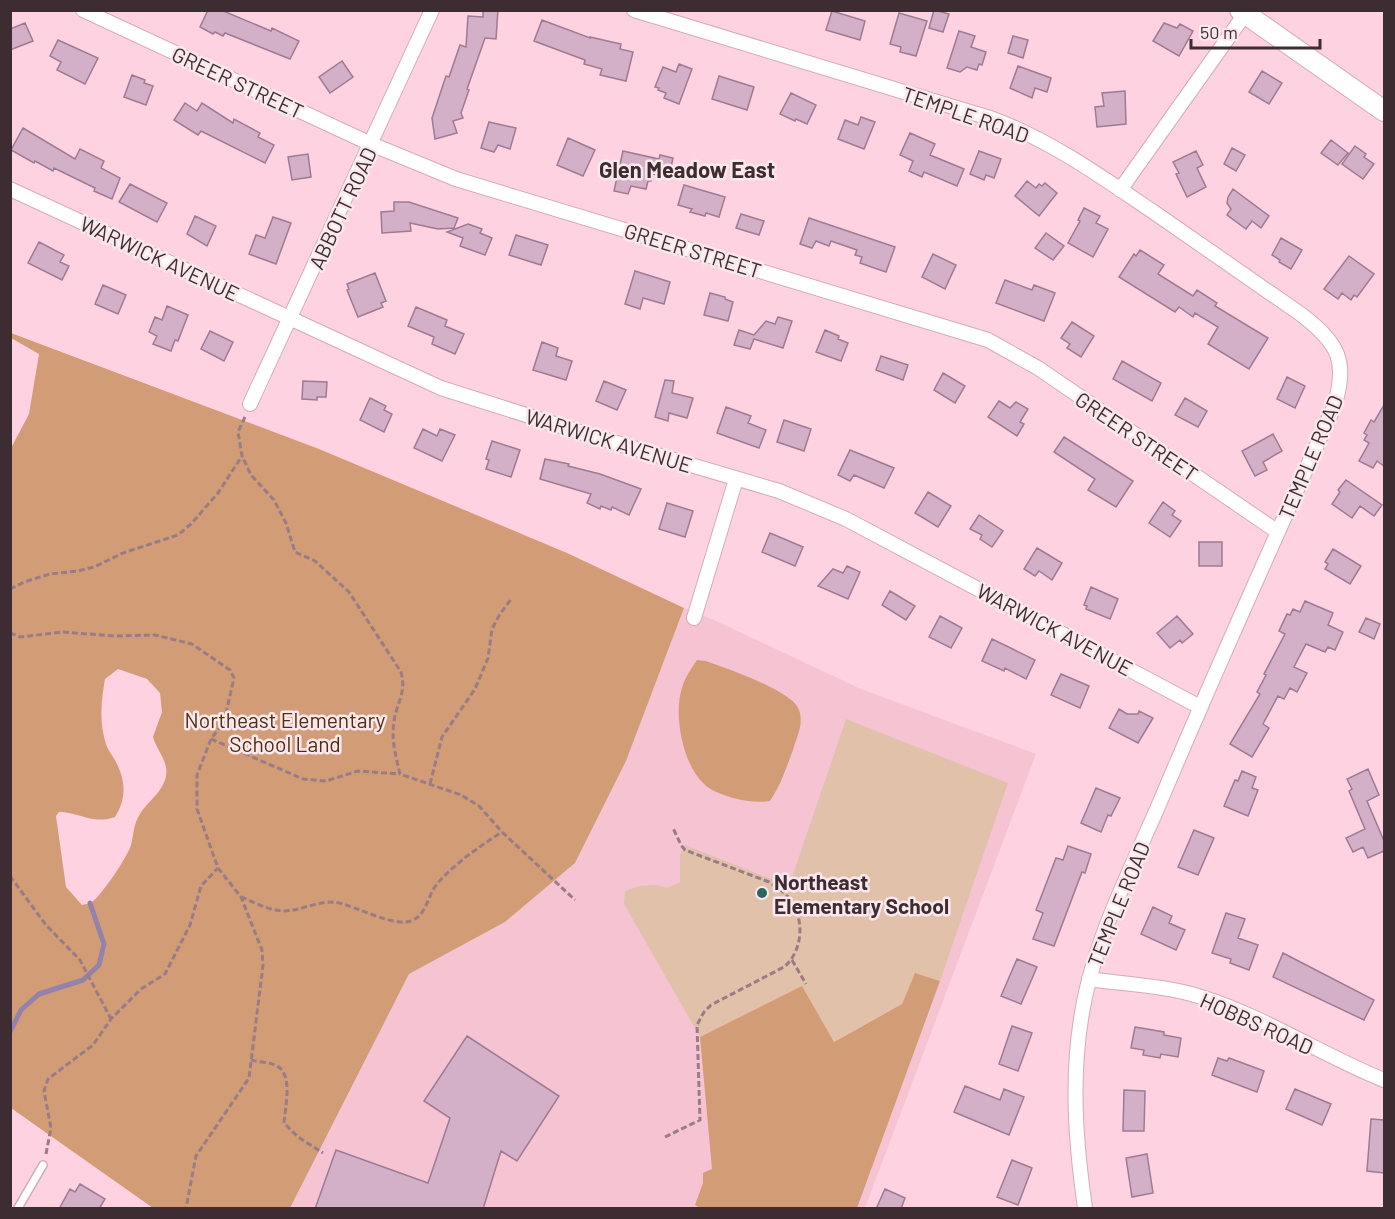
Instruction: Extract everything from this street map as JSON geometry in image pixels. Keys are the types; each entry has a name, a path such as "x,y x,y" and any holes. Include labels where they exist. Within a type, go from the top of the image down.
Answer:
{"main road":[{"path":"1242,12 1384,111"}],"street":[{"name":"GREER STREET","path":"83,10 371,144 456,179 988,340 1038,368 1278,532"},
{"name":"ABBOTT ROAD","path":"250,404 432,10"},
{"name":"TEMPLE ROAD","path":"634,10 1026,131 1120,190 1302,315 1321,330 1334,346 1341,364 1341,385 1334,407 1200,707 1103,936 1089,979 1076,1056 1075,1110 1078,1160 1085,1209"},
{"path":"1120,190 1242,12"},
{"name":"WARWICK AVENUE","path":"10,189 441,388 788,494 846,519 1200,707"},
{"path":"694,618 736,479"},
{"name":"HOBBS ROAD","path":"1089,979 1199,996 1236,1009 1333,1058 1384,1080"}],"lane":[{"path":"18,1209 43,1165"}],"path":[{"path":"250,404 238,432 242,456 251,475 274,500 286,524 295,552 315,561 349,592 401,672 404,682 403,694 394,721 393,742 399,774"},
{"path":"10,589 50,574 94,567 123,553 177,535 191,524 218,493 242,456"},
{"path":"430,784 442,737 475,689 488,658 492,629 512,598"},
{"path":"10,633 20,637 63,632 114,636 155,635 192,644 230,670 234,678 224,722 211,739 197,775 197,809 218,868 241,897 262,950 263,965 249,1078 196,1156 186,1209"},
{"path":"211,739 303,779 326,781 358,771 399,774 460,795 479,806 502,832 575,900"},
{"path":"665,1137 700,1120 698,1025 704,1012 711,1005 784,967 796,953 800,929 799,917 788,897 769,882 686,850 673,828"},
{"path":"241,897 277,911 294,910 318,903 337,903 395,921 410,921 423,912 436,885 469,854 502,832"},
{"path":"43,1165 51,1128 44,1091 48,1079 93,1045 111,1019 141,989 165,974 190,925 201,886 218,868"},
{"path":"10,876 46,926 80,960 111,1019"},
{"path":"792,960 806,984"},
{"path":"251,1060 283,1069 286,1078 284,1123 298,1137 323,1153"}],"shaded area":[{"name":"Northeast Elementary School","path":"684,608 861,689 1036,754 865,1208 290,1208 409,974 505,922 575,863 626,761"},
{"path":"846,719 1008,783 940,981 915,973 902,1004 833,1042 802,986 700,1037 624,904 625,891 640,886 656,885 667,888 680,882 680,855 685,845 789,886"}],"green space":[{"name":"Northeast Elementary School Land","path":"11,333 319,449 567,553 684,608 626,761 575,863 505,922 409,974 290,1208 153,1208 11,1108 10,450 29,414 39,354 11,338","holes":["118,669 147,679 160,693 162,712 153,737 164,761 166,776 162,787 138,818 129,851 119,867 95,899 91,903 82,905 66,887 56,816 59,812 100,820 115,817 119,811 123,798 123,784 116,761 107,747 102,728 105,679"]},
{"path":"697,660 706,661 758,681 785,695 799,710 801,720 798,735 783,776 770,801 747,801 710,789 690,765 679,725 679,712 683,684"},
{"path":"915,973 940,981 857,1208 700,1208 695,1205 703,1183 703,1173 712,1169 700,1037 802,986 834,1042 902,1004"}],"building":[{"path":"208,10 221,10 271,31 272,28 299,41 290,59 225,33 223,36 215,32 213,34 200,27"},
{"path":"483,10 498,10 496,39 485,38 467,89 469,90 461,113 463,118 453,121 457,133 435,139 432,118 446,76 449,77 460,45 466,47 468,16 483,17"},
{"path":"934,10 949,14 943,32 929,28"},
{"path":"832,11 865,21 860,40 826,30"},
{"path":"899,13 927,21 916,56 900,52 901,47 890,44"},
{"path":"542,20 590,38 621,44 620,49 633,52 626,81 600,75 602,69 584,64 585,60 534,41"},
{"path":"25,23 33,41 10,50 10,29"},
{"path":"1164,23 1177,28 1180,24 1193,31 1179,56 1153,41"},
{"path":"959,31 975,36 971,47 986,52 982,65 979,64 977,70 967,67 960,72 947,68"},
{"path":"1013,36 1028,40 1023,58 1008,53"},
{"path":"58,40 98,58 85,84 57,70 61,62 50,56"},
{"path":"342,61 353,77 330,93 319,77"},
{"path":"679,64 692,69 679,104 664,98 666,93 655,87 663,67 676,72"},
{"path":"1018,66 1051,78 1047,92 1035,88 1032,98 1010,88"},
{"path":"1262,71 1282,83 1269,104 1249,92"},
{"path":"132,75 153,86 146,105 124,97"},
{"path":"719,76 754,87 747,110 712,99"},
{"path":"1125,91 1126,124 1097,127 1095,107 1104,106 1102,93"},
{"path":"791,93 816,105 807,124 780,114"},
{"path":"185,103 197,111 202,103 233,123 234,119 260,133 258,137 274,145 265,163 201,131 198,135 174,120"},
{"path":"861,117 875,122 864,149 838,139 845,120 858,125"},
{"path":"489,122 516,128 510,149 498,145 494,152 481,148"},
{"path":"23,128 75,159 80,149 104,161 101,168 120,178 112,199 54,168 53,171 11,150"},
{"path":"910,133 935,144 930,155 964,169 957,186 924,172 922,177 909,171 913,161 900,155"},
{"path":"568,138 595,150 583,176 557,165"},
{"path":"1331,140 1348,153 1338,165 1321,153"},
{"path":"1355,146 1374,164 1363,179 1342,164"},
{"path":"1232,148 1245,155 1236,171 1224,164"},
{"path":"623,151 659,159 660,155 673,158 669,177 652,174 646,189 631,186 628,194 614,191"},
{"path":"979,151 1001,159 994,178 986,175 984,180 970,174"},
{"path":"1196,151 1203,165 1197,168 1206,187 1187,197 1173,162"},
{"path":"308,154 311,177 292,180 288,157"},
{"path":"1027,181 1036,188 1039,184 1042,186 1045,183 1057,193 1039,216 1015,196"},
{"path":"130,184 167,203 157,222 119,202"},
{"path":"684,185 725,197 719,217 690,212 692,209 678,205"},
{"path":"1233,189 1269,216 1261,228 1252,221 1246,229 1227,215 1231,209 1227,203 1228,197"},
{"path":"394,202 409,202 458,218 454,228 438,229 410,223 411,231 382,233 381,212 394,211"},
{"path":"1084,208 1100,216 1096,223 1108,229 1093,257 1068,243"},
{"path":"741,214 764,221 759,235 736,228"},
{"path":"195,216 216,226 207,246 187,234"},
{"path":"273,217 291,223 276,264 249,254 256,235 265,238"},
{"path":"809,218 895,247 886,272 860,263 862,257 855,255 857,250 831,241 829,246 816,241 812,248 800,244"},
{"path":"468,224 482,229 480,233 492,238 485,255 460,246 463,238 447,232"},
{"path":"1046,233 1064,246 1053,260 1035,248"},
{"path":"516,235 548,245 541,265 509,255"},
{"path":"1281,238 1302,250 1291,269 1272,255"},
{"path":"39,242 64,255 60,262 69,266 62,280 28,263"},
{"path":"1140,250 1164,265 1158,274 1193,296 1197,290 1217,303 1215,306 1268,338 1249,369 1208,344 1218,327 1195,313 1193,317 1179,307 1175,312 1119,277 1134,254 1136,256"},
{"path":"933,254 956,265 945,289 922,277"},
{"path":"1349,256 1374,274 1357,297 1354,295 1351,300 1342,293 1338,299 1324,289"},
{"path":"635,271 670,282 664,304 643,298 640,309 625,304"},
{"path":"375,273 386,301 381,303 383,307 358,317 347,290 349,289 347,284"},
{"path":"1005,280 1032,290 1034,285 1055,293 1044,321 996,303"},
{"path":"103,285 126,295 118,314 95,304"},
{"path":"710,293 733,302 728,321 704,315"},
{"path":"167,306 188,315 178,341 175,340 171,351 153,344 157,336 149,332 155,317 162,320"},
{"path":"416,307 447,320 445,326 464,334 455,354 432,344 434,337 408,326"},
{"path":"778,317 792,321 783,348 754,339 750,349 734,345 739,330 754,335 766,321 775,324"},
{"path":"1072,322 1094,336 1081,357 1067,348 1070,344 1061,338"},
{"path":"825,330 848,343 841,361 816,352"},
{"path":"210,331 233,342 224,361 201,349"},
{"path":"542,342 558,348 556,356 572,361 566,380 533,370"},
{"path":"881,356 908,365 903,380 876,370"},
{"path":"1122,361 1161,383 1152,401 1113,379"},
{"path":"943,373 965,386 955,403 934,390"},
{"path":"1287,377 1305,386 1295,408 1277,399"},
{"path":"665,380 674,381 672,393 693,398 687,418 669,413 668,421 655,417"},
{"path":"303,381 327,382 326,397 317,397 317,400 302,399"},
{"path":"604,381 626,390 617,410 596,401"},
{"path":"370,398 386,406 384,410 392,414 384,432 360,420"},
{"path":"1185,398 1207,411 1198,427 1175,415"},
{"path":"999,401 1010,408 1016,402 1028,409 1020,422 1024,424 1017,436 988,417"},
{"path":"1384,405 1384,466 1377,461 1373,468 1359,461 1369,443 1364,440 1367,435 1364,433 1371,420 1374,422"},
{"path":"726,407 751,416 748,423 766,430 759,448 717,433"},
{"path":"784,420 811,429 804,451 777,442"},
{"path":"423,429 437,436 440,429 455,435 442,461 414,448"},
{"path":"1273,434 1282,451 1263,462 1267,470 1255,476 1242,451"},
{"path":"1064,437 1133,481 1116,507 1088,490 1095,479 1054,452"},
{"path":"492,441 520,450 511,477 486,469 489,460 486,459"},
{"path":"850,450 894,468 884,488 854,475 850,481 838,475"},
{"path":"545,459 569,464 568,466 600,474 641,489 629,515 612,507 611,510 601,506 600,509 587,503 591,494 540,479"},
{"path":"1346,480 1382,505 1374,516 1360,506 1352,518 1332,504 1340,492 1338,490"},
{"path":"928,492 951,506 938,527 915,513"},
{"path":"1163,502 1175,511 1172,515 1181,521 1170,537 1149,523"},
{"path":"667,503 693,511 685,537 659,529"},
{"path":"979,515 1003,531 992,547 980,539 982,535 970,529"},
{"path":"770,533 803,547 795,566 762,552"},
{"path":"1199,542 1222,542 1222,566 1199,566"},
{"path":"1037,548 1062,563 1052,580 1039,571 1035,576 1024,569"},
{"path":"1333,549 1361,566 1350,584 1325,569 1328,564 1325,562"},
{"path":"847,566 860,572 848,599 818,586 833,569 843,573"},
{"path":"1091,587 1118,599 1110,619 1086,609 1087,606 1084,605"},
{"path":"890,591 915,606 906,620 882,605"},
{"path":"1305,601 1333,613 1328,625 1343,632 1335,650 1328,647 1325,652 1306,644 1294,667 1307,673 1297,692 1290,688 1284,699 1278,696 1263,724 1269,728 1252,757 1230,744 1260,694 1257,692 1266,675 1264,674 1285,634 1279,631 1287,614 1290,615 1293,609 1300,612"},
{"path":"940,616 962,628 951,648 929,637"},
{"path":"1177,616 1193,634 1182,643 1180,640 1170,648 1157,633"},
{"path":"1366,618 1380,624 1374,639 1359,632"},
{"path":"992,639 1035,660 1026,679 1005,668 1004,671 982,661"},
{"path":"1061,674 1089,686 1080,708 1051,695"},
{"path":"1119,709 1127,714 1138,714 1139,711 1153,718 1138,743 1109,728"},
{"path":"1368,769 1379,795 1367,801 1384,841 1384,851 1368,858 1363,847 1353,852 1346,838 1365,829 1349,791 1352,789 1347,779"},
{"path":"1242,771 1256,777 1252,788 1258,790 1248,816 1224,806 1235,780 1238,781"},
{"path":"1096,788 1120,798 1111,816 1108,815 1101,832 1081,823"},
{"path":"1194,830 1214,838 1198,875 1178,867"},
{"path":"1068,846 1091,854 1054,946 1033,939 1043,913 1036,910 1056,858 1063,860"},
{"path":"1153,907 1172,916 1169,923 1185,930 1176,950 1141,934"},
{"path":"1226,913 1245,919 1238,938 1258,945 1249,970 1230,963 1231,959 1212,953"},
{"path":"1283,953 1374,1000 1364,1020 1273,977"},
{"path":"1017,959 1037,967 1021,1004 1001,996"},
{"path":"1012,1026 1032,1033 1018,1071 999,1064"},
{"path":"1135,1027 1164,1032 1164,1035 1181,1038 1178,1057 1161,1054 1160,1058 1143,1055 1144,1050 1131,1048"},
{"path":"467,1036 559,1096 517,1161 501,1151 483,1209 315,1209 336,1150 428,1183 450,1118 424,1101"},
{"path":"1218,1058 1227,1061 1229,1058 1264,1071 1257,1092 1212,1075"},
{"path":"965,1086 1000,1100 1004,1089 1024,1097 1009,1135 954,1112"},
{"path":"1295,1089 1331,1104 1322,1125 1286,1109"},
{"path":"1124,1090 1145,1091 1144,1131 1123,1131"},
{"path":"1371,1119 1384,1120 1384,1173 1367,1171"},
{"path":"1147,1154 1153,1193 1132,1197 1126,1158"},
{"path":"1012,1160 1032,1168 1018,1205 997,1197"},
{"path":"80,1184 105,1199 99,1209 59,1209 70,1189 75,1192"},
{"path":"885,1189 905,1198 901,1209 876,1209"}],"waterway":[{"path":"10,1032 21,1010 39,994 83,980 99,965 104,944 90,903"}],"place":[{"name":"Northeast Elementary School","path":"762,893"}],"district":[{"name":"Glen Meadow East","path":"687,169"}]}
